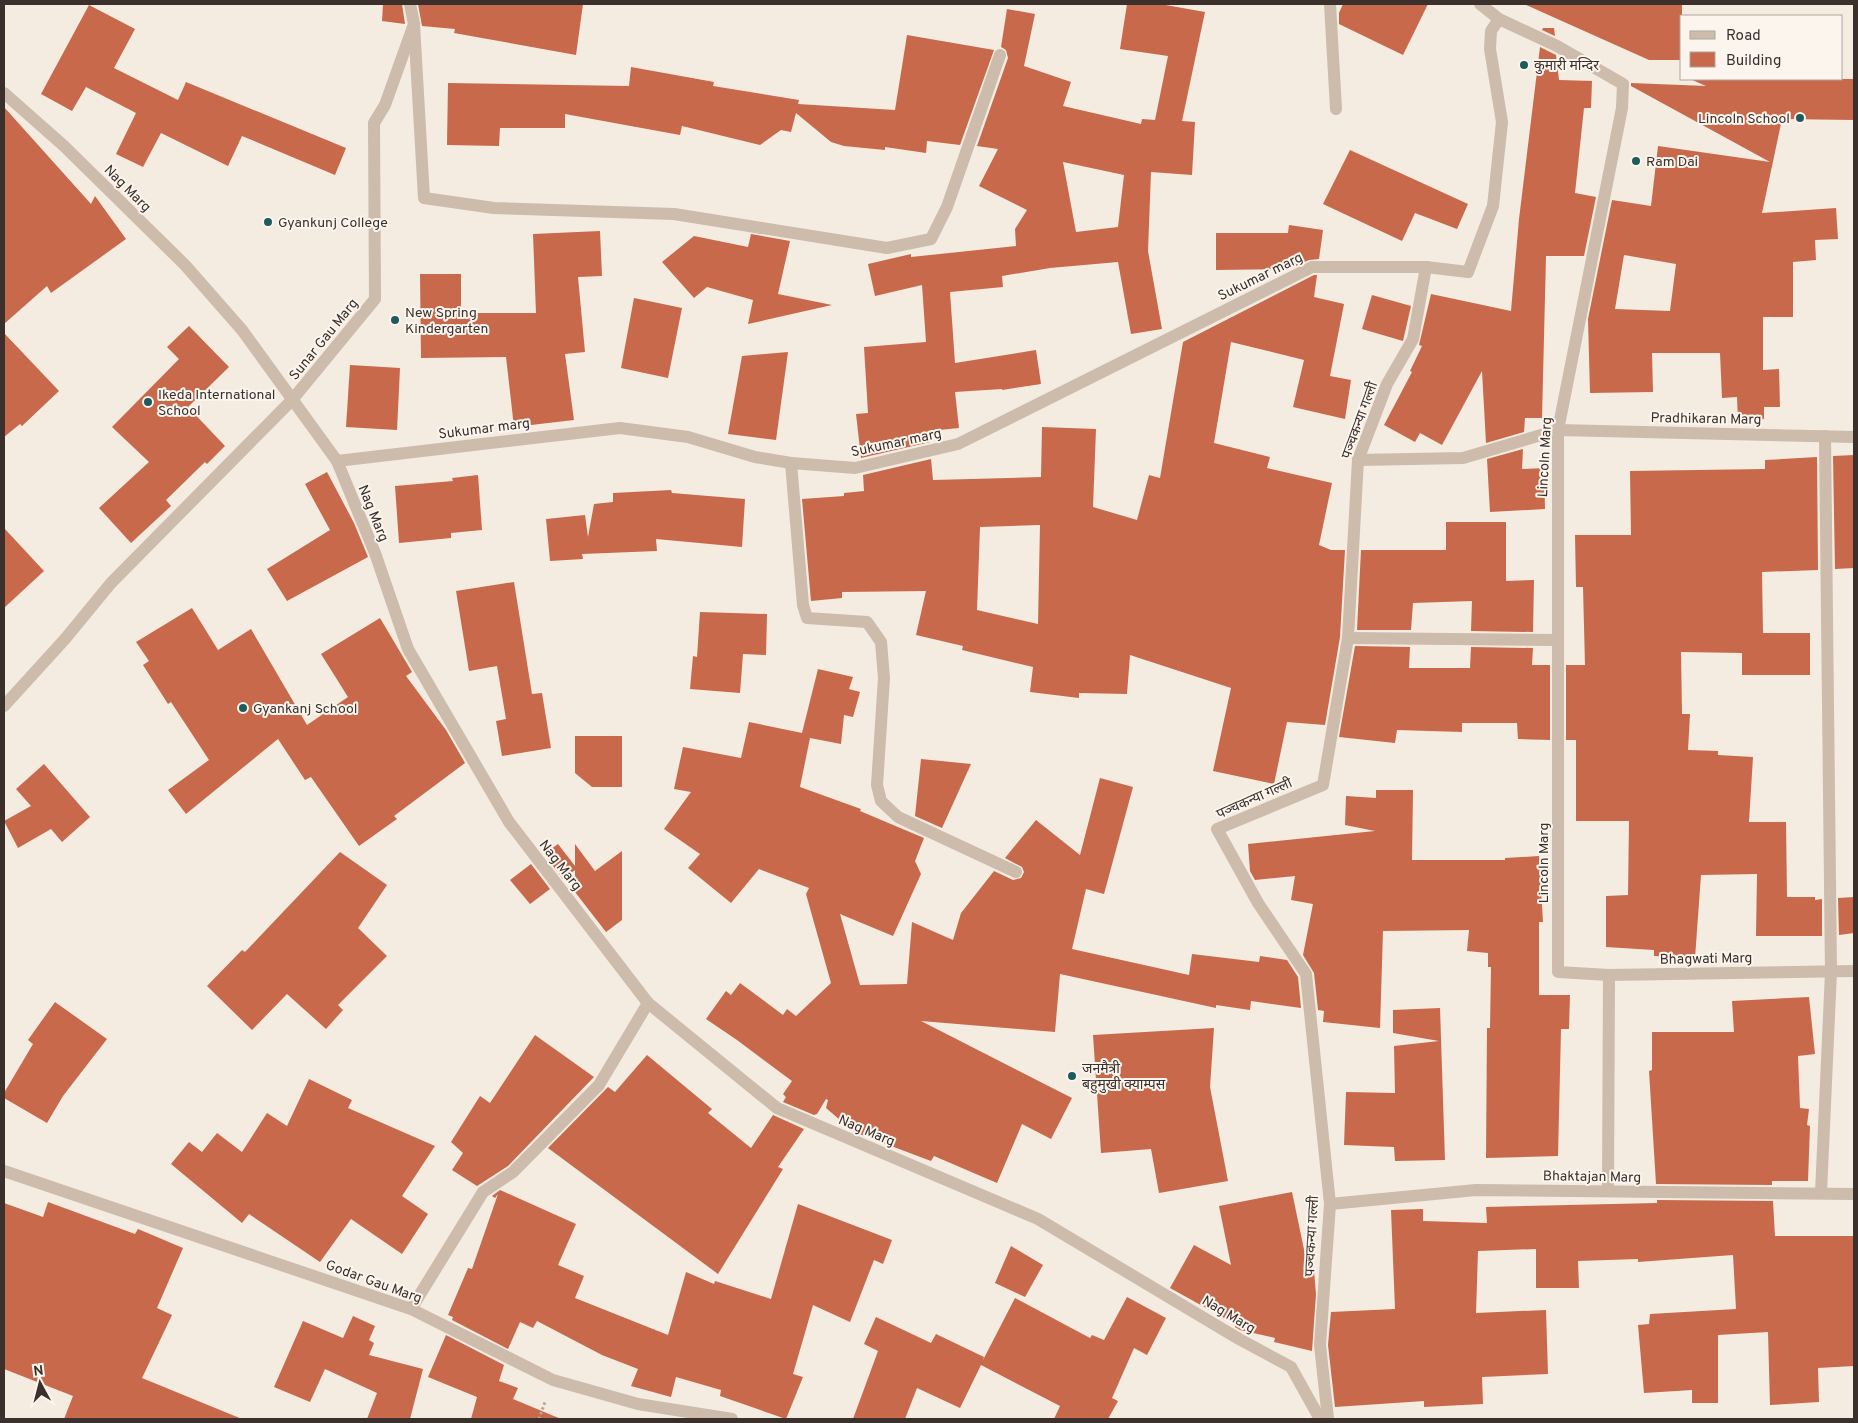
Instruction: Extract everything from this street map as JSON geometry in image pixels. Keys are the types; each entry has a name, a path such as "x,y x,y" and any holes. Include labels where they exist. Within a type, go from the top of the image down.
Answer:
{"street":[{"path":"410,4 414,24 424,198 494,208 674,214 887,248 931,239 947,208 1000,55"},
{"path":"1330,4 1336,109"},
{"name":"Lincoln Marg","path":"1480,4 1499,19 1558,46 1623,84 1622,108 1558,430 1556,640 1558,972"},
{"name":"Sukumar marg","path":"337,461 620,428 688,437 755,457 791,463 855,468 958,444 1312,267 1426,267 1468,272 1493,206 1502,122 1490,49 1491,31 1499,19"},
{"name":"Sunar Gau Marg","path":"4,706 65,639 111,583 292,400 375,299 374,123 385,105 414,24"},
{"name":"Nag Marg","path":"4,93 64,146 185,265 242,330 337,461 374,553 408,649 509,822 648,1003 777,1108 1038,1219 1239,1339 1291,1367 1320,1419"},
{"name":"पञ्चकन्या गल्ली","path":"1328,1419 1320,1345 1330,1204 1306,974 1258,903 1217,829 1323,785 1348,638 1358,460 1387,384 1413,339 1426,267"},
{"name":"Pradhikaran Marg","path":"1358,460 1463,458 1558,430 1854,437"},
{"path":"1821,1193 1831,972 1825,436"},
{"path":"791,463 803,605 807,618 867,622 881,642 884,678 876,785 881,801 898,817 1016,872"},
{"path":"1348,638 1556,640"},
{"name":"Bhagwati Marg","path":"1558,972 1609,975 1854,971"},
{"path":"1608,1191 1609,975"},
{"path":"411,1309 483,1192 513,1172 599,1085 648,1003"},
{"name":"Godar Gau Marg","path":"4,1171 411,1309 553,1380 638,1404 732,1419"},
{"name":"Bhaktajan Marg","path":"1330,1204 1476,1190 1854,1194"}],"building":[{"path":"383,4 402,4 405,24 382,21"},
{"path":"418,4 583,4 576,55 454,33 455,29 422,26"},
{"path":"1127,4 1160,4 1205,12 1182,121 1195,122 1192,175 1151,172 1148,251 1162,329 1131,334 1118,262 1050,268 1002,276 1003,287 950,292 955,363 1036,350 1041,384 1002,390 955,392 959,428 929,431 930,442 861,458 856,414 868,413 864,347 926,342 922,285 875,296 868,264 911,254 911,257 1016,246 1015,229 1027,210 979,186 998,149 977,146 1008,58 1006,50 1001,47 1007,9 1035,14 1024,66 1071,82 1063,106 1141,124 1142,119 1155,120 1168,56 1120,49","holes":["1063,162 1124,175 1118,227 1076,232"]},
{"path":"1343,4 1428,4 1403,55 1339,24 1339,13"},
{"path":"1524,4 1682,4 1682,15 1680,15 1680,60 1649,60"},
{"path":"89,5 135,29 114,68 178,100 186,82 346,148 335,175 242,136 228,166 161,133 143,167 116,154 136,113 86,87 72,111 41,94"},
{"path":"1543,28 1554,28 1555,36 1542,30"},
{"path":"907,35 994,50 960,145 927,141 926,153 885,147 885,150 844,146 831,142 796,113 791,132 781,130 760,145 682,126 680,135 565,114 565,128 500,128 499,146 447,145 448,83 629,86 631,67 714,82 713,86 799,100 798,104 895,110"},
{"path":"1540,47 1556,55 1559,80 1592,81 1591,108 1584,108 1575,193 1596,197 1584,256 1546,256 1542,418 1525,418 1524,432 1486,443 1482,371 1442,445 1420,433 1415,442 1384,425 1412,372 1410,371 1422,346 1419,345 1431,294 1511,311 1519,219"},
{"path":"1854,79 1854,120 1782,119 1762,213 1836,208 1838,239 1815,240 1816,260 1793,262 1793,317 1763,317 1763,370 1779,369 1780,407 1764,407 1764,419 1738,421 1737,397 1722,398 1720,353 1652,353 1653,392 1590,393 1588,319 1612,200 1651,206 1658,146 1770,162 1631,86 1631,83 1706,86 1692,80","holes":["1624,255 1676,264 1670,311 1615,309"]},
{"path":"4,107 91,204 95,196 126,239 51,293 47,286 4,324"},
{"path":"1350,150 1468,204 1457,229 1415,213 1402,241 1323,204"},
{"path":"1289,225 1323,230 1319,259 1309,260 1289,269 1216,270 1216,233 1288,233"},
{"path":"600,231 602,276 578,277 585,352 565,354 574,420 514,427 506,357 421,358 420,274 461,274 461,313 536,313 533,234"},
{"path":"751,234 790,241 778,294 832,305 748,324 753,300 707,287 694,298 662,262 694,236 748,247"},
{"path":"1314,275 1317,275 1314,297 1344,304 1330,376 1351,380 1345,419 1293,407 1304,360 1231,342 1214,443 1270,457 1267,468 1332,483 1319,545 1331,550 1345,550 1340,637 1325,725 1287,722 1274,784 1213,771 1231,688 1130,655 1127,694 1079,693 1079,698 1030,692 1033,667 962,650 963,646 916,635 926,591 842,592 842,598 811,601 802,499 844,496 844,493 864,491 863,475 931,459 933,480 1041,477 1042,427 1096,429 1093,507 1137,520 1149,475 1160,478 1183,342","holes":["1040,525 1038,624 977,610 980,527"]},
{"path":"1372,295 1411,306 1403,341 1362,329"},
{"path":"634,298 682,308 668,378 621,368"},
{"path":"189,326 229,367 188,407 225,446 207,464 205,462 166,500 171,506 131,543 99,508 149,462 112,427 179,359 167,347"},
{"path":"4,333 59,391 22,426 20,424 4,437"},
{"path":"788,352 776,440 728,434 742,356"},
{"path":"350,365 400,368 397,430 346,427"},
{"path":"1523,449 1522,469 1544,468 1545,509 1490,512 1487,459"},
{"path":"1854,455 1854,568 1835,569 1833,456"},
{"path":"1817,457 1818,570 1762,572 1763,633 1810,633 1810,675 1742,675 1742,653 1681,652 1682,714 1690,714 1688,750 1718,751 1718,755 1753,757 1749,822 1786,822 1787,897 1815,897 1815,900 1822,899 1822,936 1756,936 1757,874 1701,875 1695,958 1654,956 1654,950 1606,947 1606,896 1628,895 1629,821 1576,821 1576,740 1566,740 1566,665 1585,665 1583,587 1576,587 1575,535 1631,535 1630,471 1765,469 1765,460"},
{"path":"327,472 354,523 368,557 287,601 267,569 330,530 305,484"},
{"path":"478,475 482,530 451,533 451,538 399,543 395,486 453,481 452,478"},
{"path":"671,490 672,493 745,499 742,547 656,539 657,551 582,554 583,559 550,561 546,519 585,515 588,537 594,504 613,502 613,493"},
{"path":"1446,522 1506,522 1506,581 1534,580 1533,632 1471,631 1472,601 1413,603 1411,630 1357,630 1361,550 1446,550"},
{"path":"4,528 44,571 4,608"},
{"path":"514,582 532,694 542,693 551,748 502,756 496,721 506,719 497,666 469,671 456,591"},
{"path":"192,608 218,650 251,629 307,725 348,697 321,654 380,618 412,672 406,676 446,730 465,763 394,816 397,819 359,846 311,777 305,780 278,739 186,814 168,790 209,760 171,702 168,704 143,665 149,661 136,642"},
{"path":"700,612 767,614 766,655 743,654 740,693 690,689 693,656 697,657"},
{"path":"1355,646 1410,647 1409,668 1470,668 1471,647 1533,648 1532,665 1550,665 1550,740 1518,739 1517,723 1462,723 1462,732 1397,730 1395,743 1339,737"},
{"path":"818,669 853,677 849,689 860,692 853,717 844,715 841,744 810,738 800,787 861,809 860,811 924,838 915,861 921,874 893,936 840,914 860,985 907,984 912,922 953,940 961,913 994,871 1013,880 1021,878 1024,872 1022,867 1005,858 1036,820 1080,855 1100,778 1133,787 1104,894 1086,889 1072,949 1189,975 1192,954 1259,962 1260,956 1287,960 1298,977 1301,1008 1251,1001 1250,1010 1216,1005 1216,1008 1060,974 1055,1032 921,1021 1072,1098 1051,1139 1022,1124 997,1183 934,1156 931,1161 854,1132 826,1108 828,1100 826,1099 817,1114 814,1115 783,1102 786,1097 783,1094 792,1081 706,1019 726,991 731,995 740,983 783,1015 787,1009 796,1016 831,983 806,894 809,888 759,869 731,903 688,868 700,854 664,829 691,792 674,789 683,747 741,758 749,722 802,733"},
{"path":"575,736 622,736 622,787 592,787 575,773"},
{"path":"921,759 971,764 942,828 915,816"},
{"path":"44,764 90,817 62,842 51,829 18,848 4,821 31,806 16,789"},
{"path":"1376,790 1413,790 1412,860 1505,860 1505,858 1539,856 1543,922 1539,922 1539,995 1570,995 1569,1029 1561,1029 1558,1156 1486,1158 1487,1028 1490,1028 1491,967 1488,967 1488,953 1467,951 1469,930 1383,931 1380,1028 1323,1022 1324,1011 1318,1010 1314,973 1303,955 1313,904 1291,900 1295,876 1255,880 1250,871 1248,844 1375,831 1345,825 1346,796 1376,798"},
{"path":"558,844 575,866 575,844 595,871 622,851 622,920 606,932 575,892 575,870 563,879 544,854"},
{"path":"340,852 387,885 358,928 387,956 338,1005 343,1010 326,1029 287,994 252,1030 207,986 242,950 245,952"},
{"path":"531,864 550,889 530,904 510,880"},
{"path":"1854,897 1854,933 1839,935 1838,898"},
{"path":"1809,997 1815,1054 1798,1056 1800,1108 1809,1109 1807,1125 1810,1126 1808,1181 1772,1181 1772,1185 1656,1184 1649,1071 1652,1070 1652,1032 1734,1032 1732,1001"},
{"path":"55,1002 107,1039 63,1096 47,1123 4,1098 4,1093 33,1044 28,1040"},
{"path":"1440,1008 1445,1160 1395,1161 1394,1147 1344,1145 1346,1092 1395,1093 1394,1046 1439,1041 1393,1033 1393,1010"},
{"path":"1214,1028 1210,1087 1228,1181 1159,1193 1151,1149 1101,1153 1093,1035"},
{"path":"535,1035 594,1077 508,1166 477,1186 452,1170 463,1153 451,1142 480,1096 490,1103"},
{"path":"647,1055 712,1109 708,1113 751,1148 773,1115 804,1129 778,1167 783,1169 718,1274 548,1148 608,1087 615,1092"},
{"path":"309,1079 352,1100 348,1108 435,1146 402,1196 428,1214 402,1254 351,1219 320,1262 249,1214 242,1223 171,1164 189,1142 202,1152 217,1133 242,1152 267,1113 287,1126"},
{"path":"500,1190 576,1224 558,1265 584,1276 575,1298 668,1335 686,1272 714,1284 715,1281 771,1299 798,1204 892,1240 883,1264 874,1260 850,1322 813,1305 793,1374 803,1377 786,1419 720,1396 721,1390 676,1377 671,1397 631,1386 638,1369 602,1355 537,1321 533,1328 520,1322 508,1349 452,1320 453,1317 448,1315 468,1268 472,1269 498,1194 495,1198 492,1196"},
{"path":"1292,1192 1306,1259 1313,1259 1316,1294 1312,1351 1274,1342 1275,1338 1240,1330 1235,1327 1235,1324 1170,1288 1194,1245 1231,1265 1219,1206"},
{"path":"1657,1200 1773,1201 1775,1236 1853,1236 1854,1366 1818,1368 1819,1402 1770,1405 1768,1332 1718,1335 1718,1403 1692,1403 1692,1390 1644,1393 1638,1325 1649,1324 1650,1314 1736,1309 1733,1255 1638,1262 1638,1259 1578,1261 1579,1288 1536,1288 1536,1249 1478,1251 1476,1313 1546,1310 1548,1374 1482,1377 1483,1404 1424,1407 1424,1401 1335,1407 1328,1345 1331,1312 1395,1309 1391,1210 1423,1209 1423,1221 1487,1223 1486,1207 1657,1203"},
{"path":"48,1202 135,1234 138,1229 183,1248 157,1308 172,1315 142,1378 242,1419 64,1419 73,1396 4,1369 4,1203 43,1217"},
{"path":"1011,1246 1043,1265 1025,1297 995,1283"},
{"path":"1127,1297 1166,1318 1147,1355 1134,1348 1112,1398 1118,1401 1108,1419 1054,1419 1060,1406 981,1365 960,1408 917,1388 905,1419 853,1419 878,1351 864,1344 876,1317 931,1343 936,1334 984,1357 983,1360 1015,1298 1090,1338 1092,1335 1104,1340"},
{"path":"353,1316 375,1326 369,1340 374,1343 369,1355 423,1369 410,1419 367,1419 377,1393 325,1369 310,1402 274,1387 303,1321 343,1338"},
{"path":"446,1335 504,1365 499,1381 518,1388 513,1399 561,1419 471,1419 477,1397 428,1377"}],"place":[{"name":"कुमारी मन्दिर","path":"1524,65"},
{"name":"Lincoln School","path":"1800,118"},
{"name":"Ram Dai","path":"1636,161"},
{"name":"Gyankunj College","path":"268,222"},
{"name":"New Spring Kindergarten","path":"395,320"},
{"name":"Ikeda International School","path":"148,402"},
{"name":"Gyankanj School","path":"243,708"},
{"name":"जनमैत्री बहुमुखी क्याम्पस","path":"1072,1076"}]}
